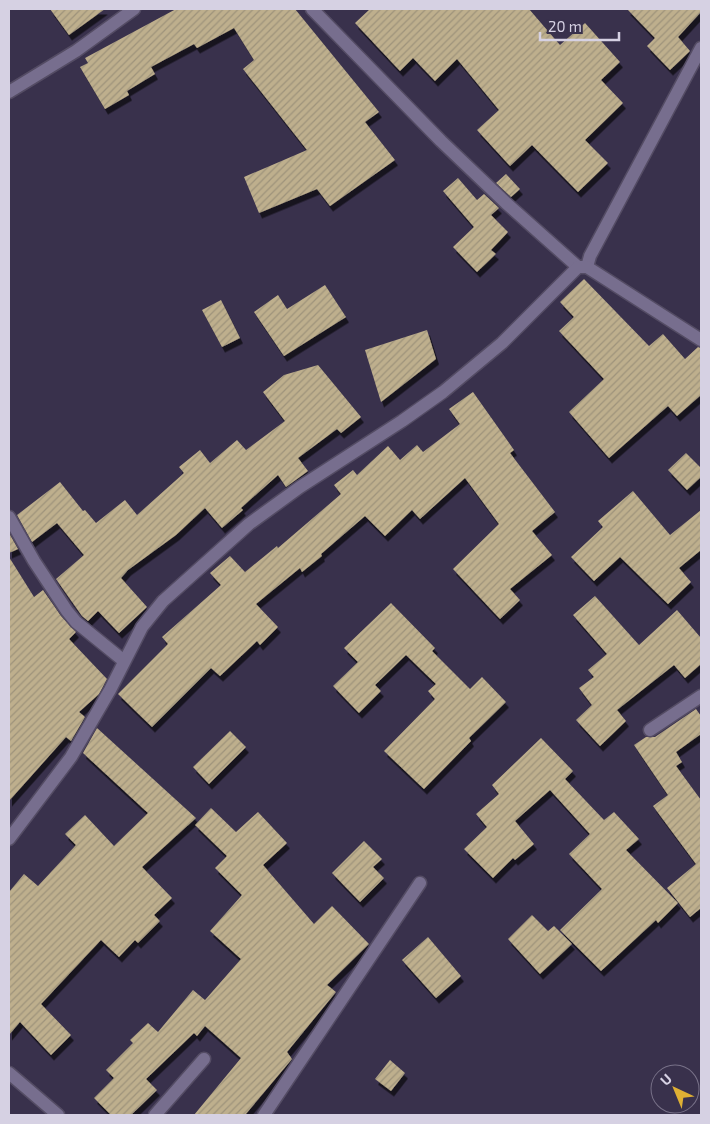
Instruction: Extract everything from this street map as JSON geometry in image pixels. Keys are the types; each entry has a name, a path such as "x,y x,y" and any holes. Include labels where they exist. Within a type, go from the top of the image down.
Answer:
{"street":[{"path":"9,92 76,51 134,9"},
{"path":"312,9 441,141 582,267 701,340"},
{"path":"9,839 71,757 142,627 163,602 249,524 300,487 443,392 502,343 582,267 590,256 701,48"},
{"path":"9,517 34,561 67,612 76,622 124,661"},
{"path":"650,730 701,696"},
{"path":"264,1115 420,883"},
{"path":"155,1115 204,1059"},
{"path":"9,1073 58,1115"}],"building":[{"path":"50,9 105,9 69,35"},
{"path":"176,9 295,9 379,112 365,122 395,160 330,206 317,189 259,213 244,177 307,150 243,69 254,60 234,28 197,48 194,44 151,67 155,74 127,91 129,95 105,109 80,67 88,63 85,58"},
{"path":"370,9 529,9 560,45 585,23 620,62 601,80 623,103 585,140 608,163 578,192 532,145 510,166 477,130 499,110 457,59 435,81 413,58 400,71 355,23"},
{"path":"627,9 701,9 701,12 678,37 690,51 670,70 647,46 655,38"},
{"path":"506,174 520,189 511,197 496,183"},
{"path":"458,178 477,200 484,194 499,208 491,215 508,232 491,250 496,254 477,272 453,247 474,227 443,191"},
{"path":"584,279 649,346 663,334 685,359 698,347 701,348 701,395 677,416 668,406 609,458 569,412 604,379 559,331 574,317 560,302"},
{"path":"325,285 346,317 284,356 254,312 278,295 287,309"},
{"path":"221,300 240,338 222,347 202,310"},
{"path":"427,330 436,359 381,402 365,350"},
{"path":"318,365 361,417 341,433 337,429 298,458 308,471 286,487 278,475 222,528 205,508 176,535 128,570 121,578 147,607 119,633 98,611 88,621 82,616 56,579 84,555 57,523 32,542 17,515 60,482 83,511 85,510 96,523 125,500 137,515 184,473 179,467 200,450 210,463 237,440 246,450 285,421 263,392 284,375"},
{"path":"473,392 514,450 510,453 555,512 532,531 552,555 510,589 520,600 500,619 453,569 499,524 465,478 420,519 412,510 385,536 365,516 321,554 322,556 302,572 300,568 256,604 278,627 260,645 257,641 220,676 211,668 152,727 118,694 168,644 162,637 221,585 210,573 230,556 245,572 277,546 278,548 341,494 334,485 353,470 357,475 388,446 400,460 417,445 423,452 460,424 449,409"},
{"path":"686,453 701,468 701,477 687,490 668,470"},
{"path":"633,491 670,535 701,510 701,550 679,568 691,582 668,604 620,557 594,581 571,557 603,527 598,521"},
{"path":"9,533 18,549 9,553"},
{"path":"9,557 34,597 43,590 61,616 76,632 69,639 107,679 99,694 79,712 85,717 71,741 66,737 9,801"},
{"path":"595,596 639,645 677,610 701,638 701,664 685,678 674,665 617,710 626,721 600,746 576,720 592,705 579,688 594,677 588,670 607,654 573,615"},
{"path":"391,603 435,648 432,651 470,689 482,677 506,702 469,738 471,741 424,789 384,751 435,699 428,691 436,684 406,655 375,685 381,691 359,713 333,686 358,662 344,648"},
{"path":"696,709 701,716 701,734 676,752 682,762 676,766 701,800 701,908 690,917 667,888 696,864 653,806 668,795 634,745 646,737 655,737"},
{"path":"97,728 196,818 142,867 172,898 154,915 160,921 138,943 135,940 119,957 101,940 41,1004 71,1035 51,1055 20,1022 9,1035 9,892 24,874 38,886 76,845 65,834 85,815 114,846 148,813 83,753"},
{"path":"230,731 246,747 209,784 193,767"},
{"path":"541,738 573,771 565,779 604,820 614,812 639,839 626,850 678,903 658,923 656,920 601,971 560,930 602,889 569,854 590,834 550,790 515,821 534,844 515,860 513,858 493,878 464,849 487,827 476,814 499,794 492,785"},
{"path":"211,808 236,832 258,812 287,843 263,865 314,924 332,906 369,944 327,985 336,992 287,1052 292,1059 245,1115 194,1115 241,1058 205,1026 197,1036 194,1033 146,1079 157,1090 131,1115 111,1115 94,1098 114,1078 106,1070 133,1043 130,1040 148,1023 158,1032 193,990 205,1000 241,959 210,931 242,895 215,868 227,856 195,825"},
{"path":"364,841 382,859 373,867 384,878 360,902 332,873"},
{"path":"532,915 548,931 554,926 572,944 540,974 508,939"},
{"path":"428,937 461,976 436,998 402,960"},
{"path":"390,1060 405,1073 391,1091 375,1079"}]}
